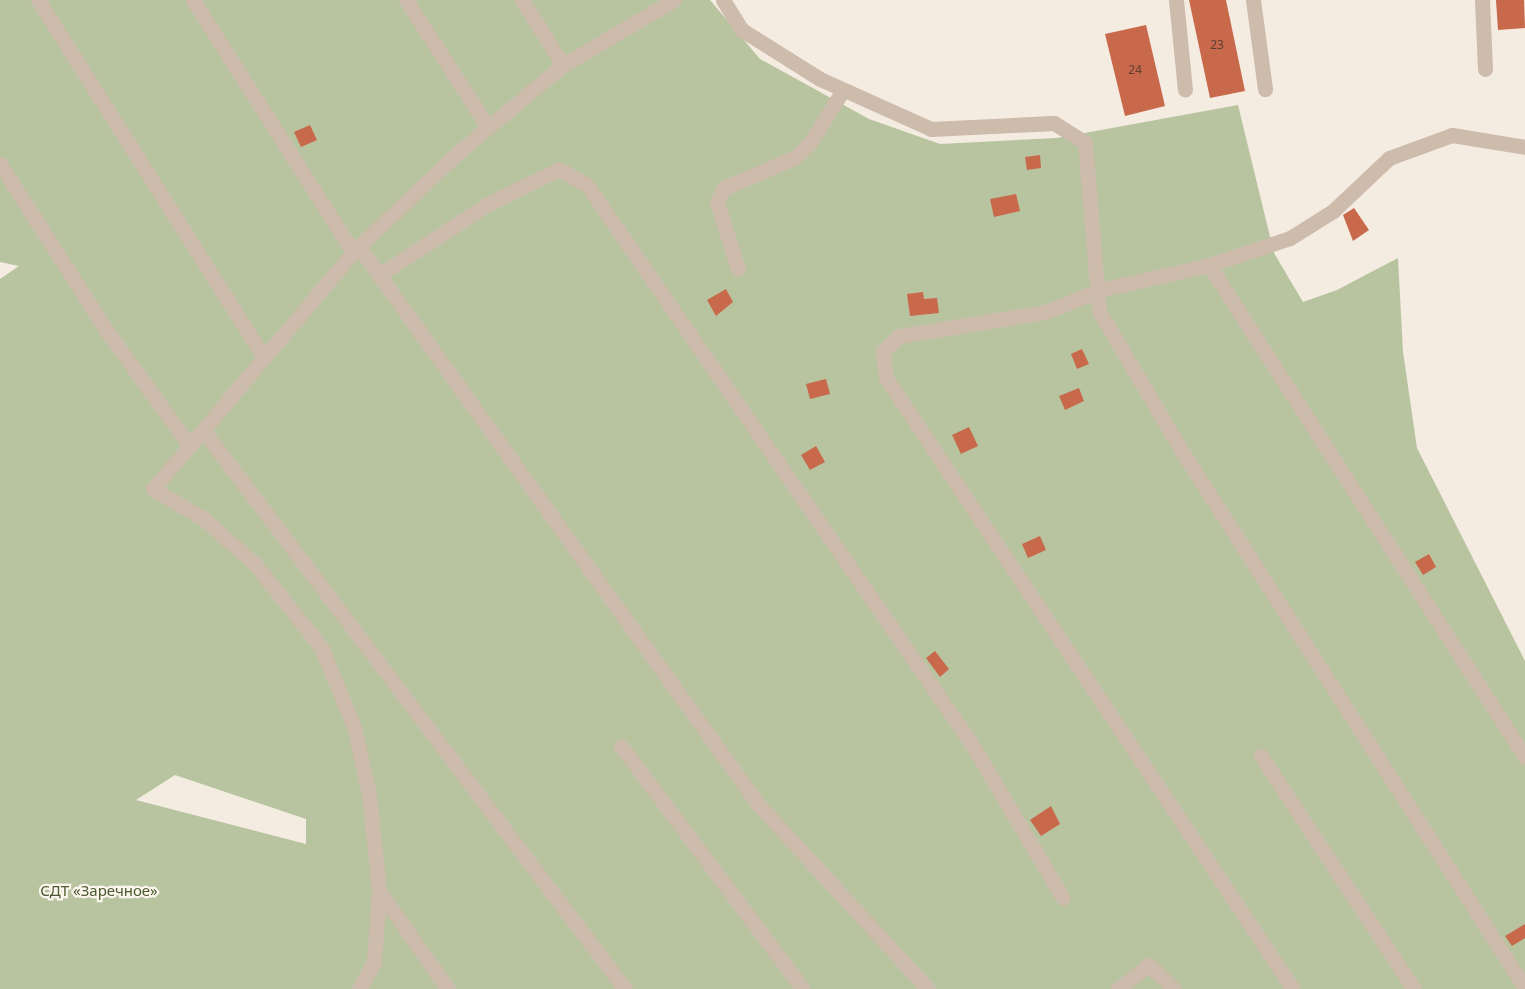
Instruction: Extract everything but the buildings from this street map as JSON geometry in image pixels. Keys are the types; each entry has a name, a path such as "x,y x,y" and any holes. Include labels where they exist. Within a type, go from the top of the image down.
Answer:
{"street":[{"path":"38,0 264,358"},
{"path":"193,0 356,249 379,275 757,803 928,989"},
{"path":"406,0 488,128"},
{"path":"522,0 563,65"},
{"path":"359,989 374,962 379,891 369,794 354,727 321,647 234,544 176,500 153,489 356,249 488,128 563,65 657,4 674,0"},
{"path":"723,0 742,30 843,90 931,129 1054,123 1085,142 1100,290 1099,311 1183,453 1525,988"},
{"path":"1176,0 1185,90"},
{"path":"1253,0 1265,89"},
{"path":"1482,0 1485,69"},
{"path":"738,269 717,202 724,188 796,157 810,143 843,90"},
{"path":"1293,989 886,378 883,351 899,336 1046,312 1100,290 1209,265 1290,238 1333,211 1389,158 1452,135 1525,147"},
{"path":"0,164 106,330 190,446"},
{"path":"379,275 488,204 559,169 587,185 971,742 1062,898"},
{"path":"1209,265 1525,757"},
{"path":"203,430 625,989"},
{"path":"621,746 803,989"},
{"path":"1261,756 1414,989"},
{"path":"379,891 448,989"},
{"path":"1118,989 1149,965 1174,989"}],"green space":[{"name":"СДТ «Заречное»","path":"0,0 710,0 760,59 869,119 940,144 1057,138 1238,105 1274,253 1303,302 1337,290 1398,258 1403,352 1417,448 1525,661 1525,989 0,989 0,279 19,266 0,262","holes":["175,775 306,819 306,844 136,800"]}]}
